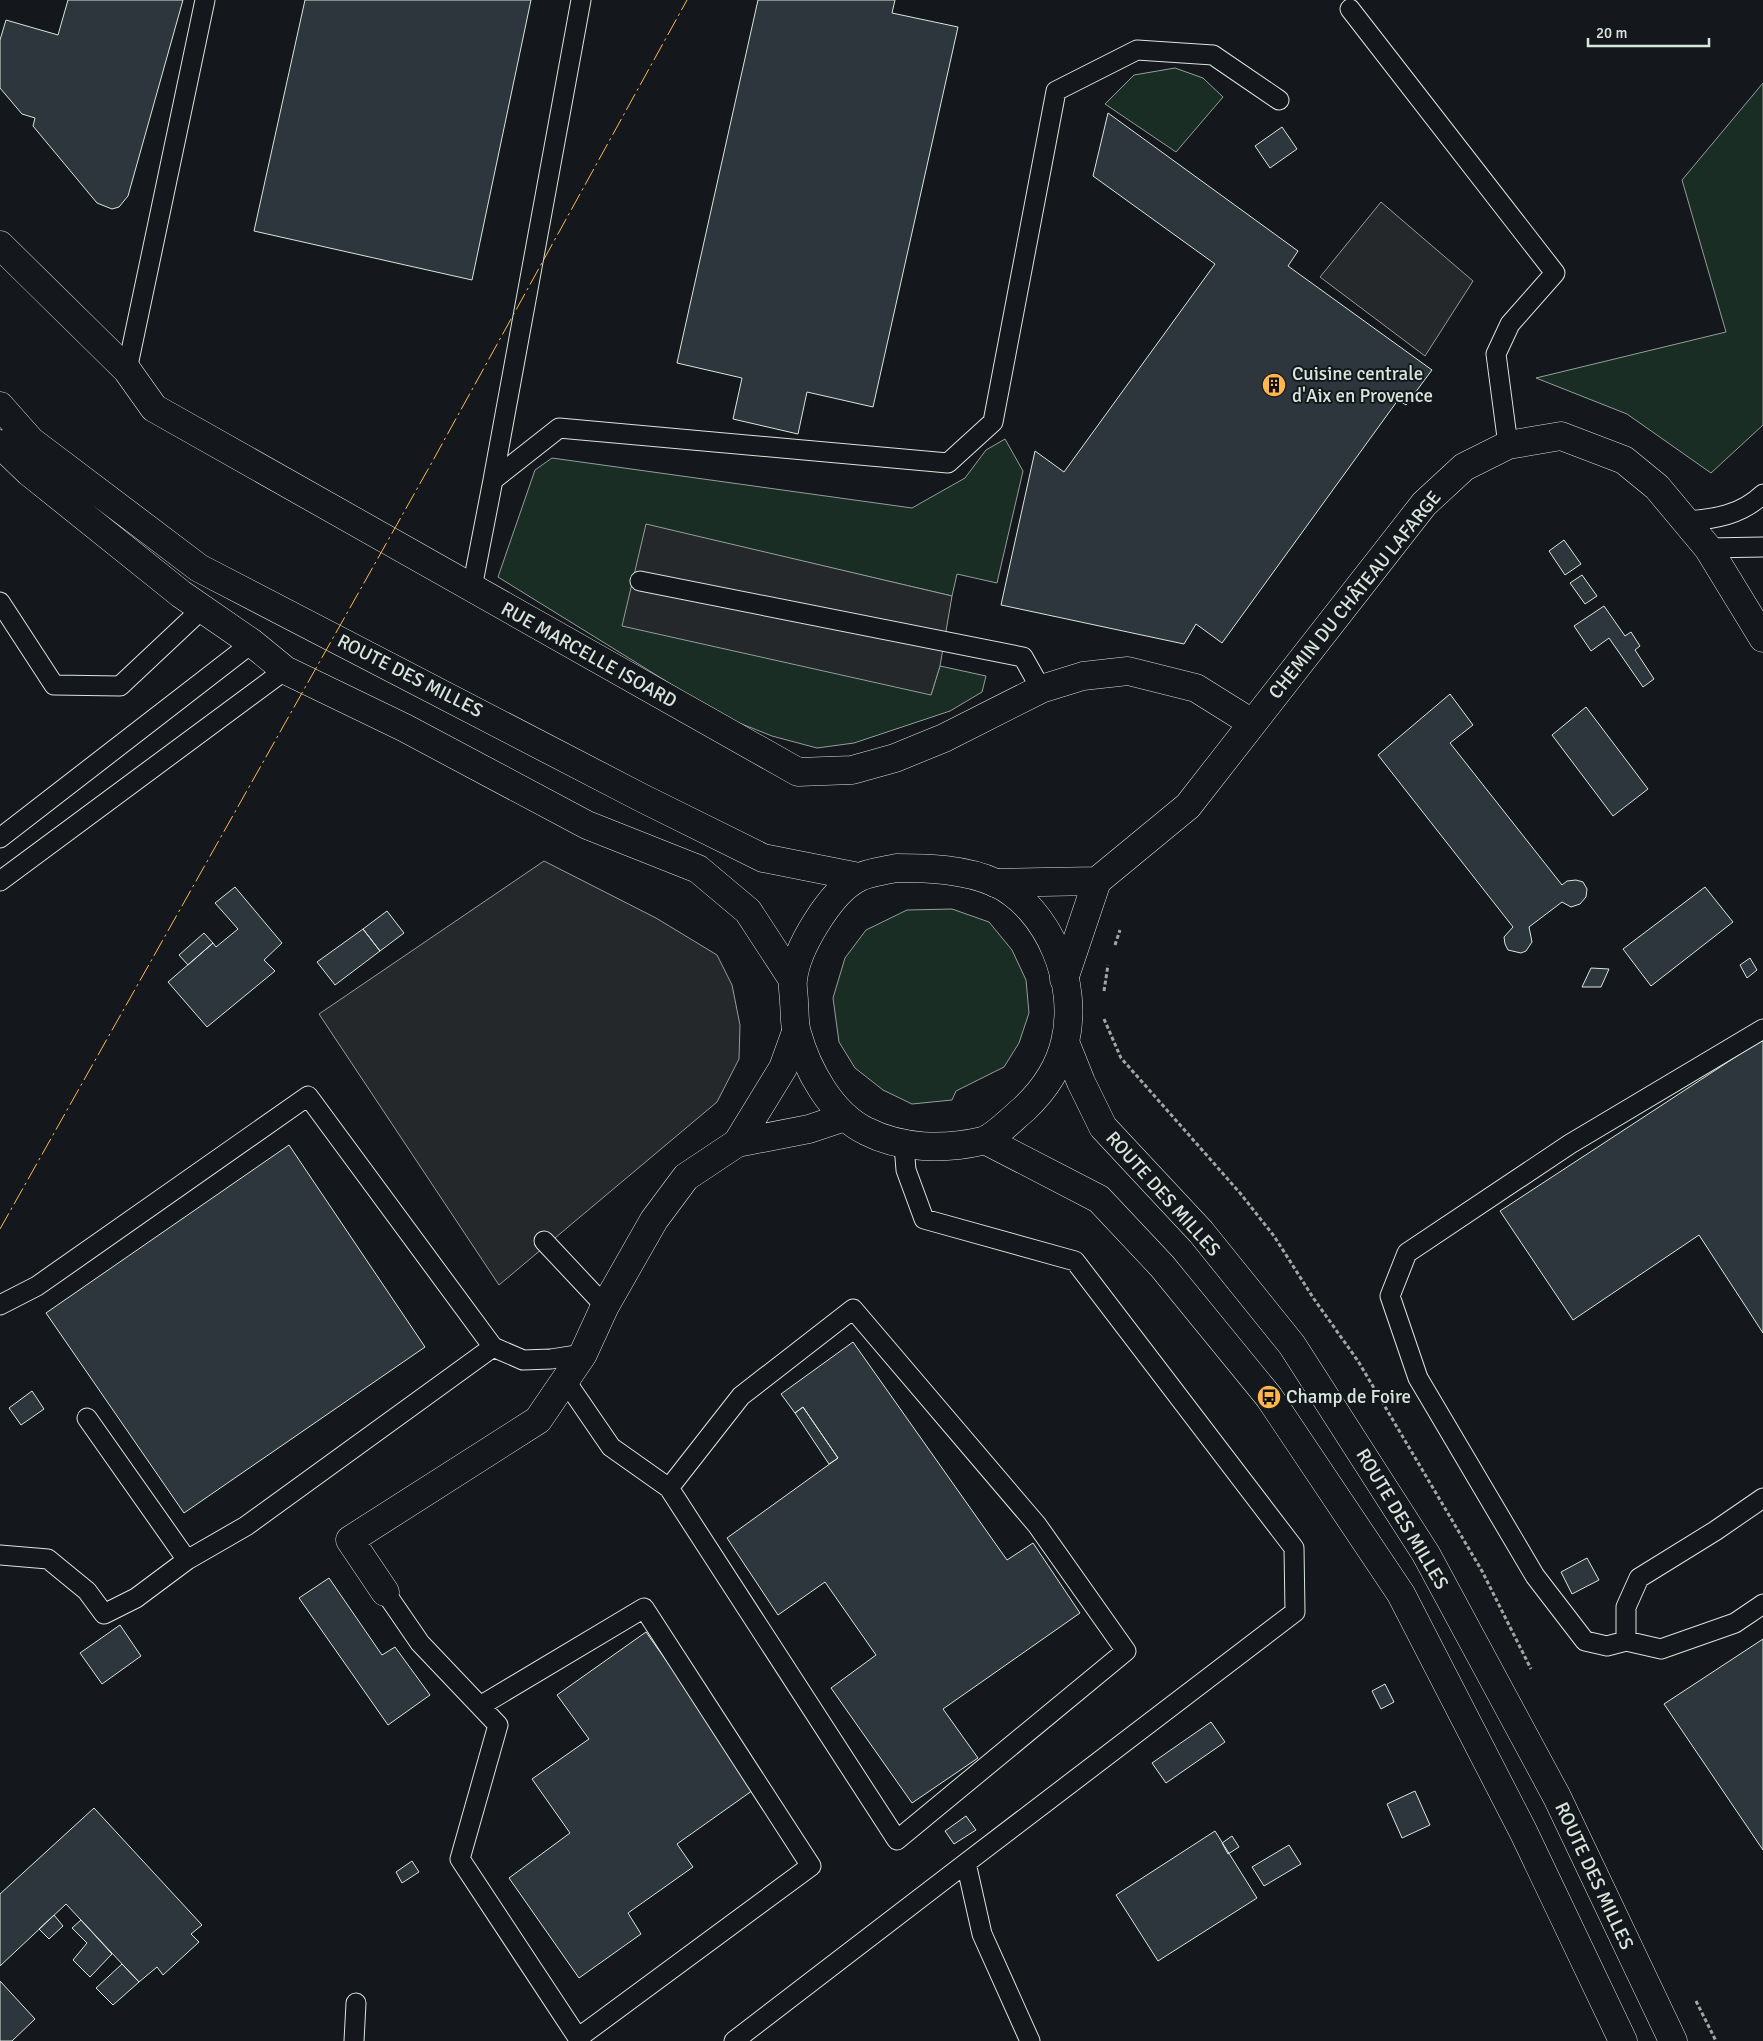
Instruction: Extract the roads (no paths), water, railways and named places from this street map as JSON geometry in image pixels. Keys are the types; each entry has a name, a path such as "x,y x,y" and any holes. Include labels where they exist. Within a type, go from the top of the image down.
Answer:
{"main road":[{"name":"RUE MARCELLE ISOARD","path":"0,246 127,370 154,408 798,772 852,770 896,758 944,738 1041,689 1083,676 1128,671 1196,688 1252,723"},
{"name":"ROUTE DES MILLES","path":"0,406 31,440 199,568 642,798 763,858 858,877"},
{"name":"CHEMIN DU CHÂTEAU LAFARGE","path":"1097,881 1188,806 1424,504 1464,467 1508,445 1561,436 1624,460 1657,488 1708,548 1763,638"},
{"path":"0,444 28,472 202,609 252,643 285,670 405,728 588,825 698,869 748,911 796,968"},
{"path":"738,1143 783,1068 796,1032 796,968 808,936 824,911 845,887 858,877 896,868 928,868 951,870 995,883 1022,900 1043,925 1054,945 1064,979 1068,1007 1065,1042 1052,1076 1032,1101 985,1140 939,1146 904,1145 866,1131 845,1118 819,1086 796,1032"},
{"path":"995,883 1097,881 1064,979"},
{"name":"ROUTE DES MILLES","path":"1065,1042 1081,1082 1103,1127 1201,1232 1292,1345 1426,1554 1557,1797 1673,2041"},
{"path":"385,1592 350,1540 538,1420 582,1354 604,1306 654,1220 686,1177 738,1143 809,1129 845,1118"},
{"path":"985,1140 1099,1199 1162,1266 1269,1397 1400,1594 1522,1831 1623,2041"}],"lane":[{"path":"127,370 205,0"},
{"path":"472,588 581,0"},
{"path":"1350,9 1555,273 1510,324 1496,354 1508,445"},
{"path":"493,480 559,428 948,463 993,422 1056,91 1137,50 1213,55 1279,100"},
{"path":"1686,522 1720,518 1742,509 1763,494"},
{"path":"1708,548 1763,547"},
{"path":"640,581 1023,658 1041,689"},
{"path":"0,602 54,686 120,686 202,609"},
{"path":"0,838 252,643"},
{"path":"0,881 285,670"},
{"path":"1763,1029 1570,1144 1407,1252 1390,1296 1418,1378 1535,1576 1585,1641 1607,1646 1626,1641 1661,1649 1735,1624 1763,1604"},
{"path":"0,1305 36,1286 308,1096 493,1347 523,1360 551,1359 582,1354"},
{"path":"734,2041 1295,1612 1294,1548 1075,1261 924,1219 906,1170 904,1145"},
{"path":"544,1241 604,1306"},
{"path":"565,1380 611,1447 669,1488 898,1840 1126,1650 1037,1525 852,1309 741,1396 669,1488"},
{"path":"0,1555 48,1560 87,1591 104,1614 136,1598 186,1560 246,1526 493,1347"},
{"path":"87,1418 186,1560"},
{"path":"1626,1641 1626,1607 1639,1578 1763,1498"},
{"path":"385,1592 420,1643 498,1725 460,1859 578,2038 811,1866 644,1608 480,1706"},
{"path":"966,1863 982,1934 1030,2041"},
{"path":"354,2041 356,2002"}],"place":[{"name":"Cuisine centrale d'Aix en Provence","path":"1274,385"},
{"name":"Champ de Foire","path":"1269,1397"}]}
